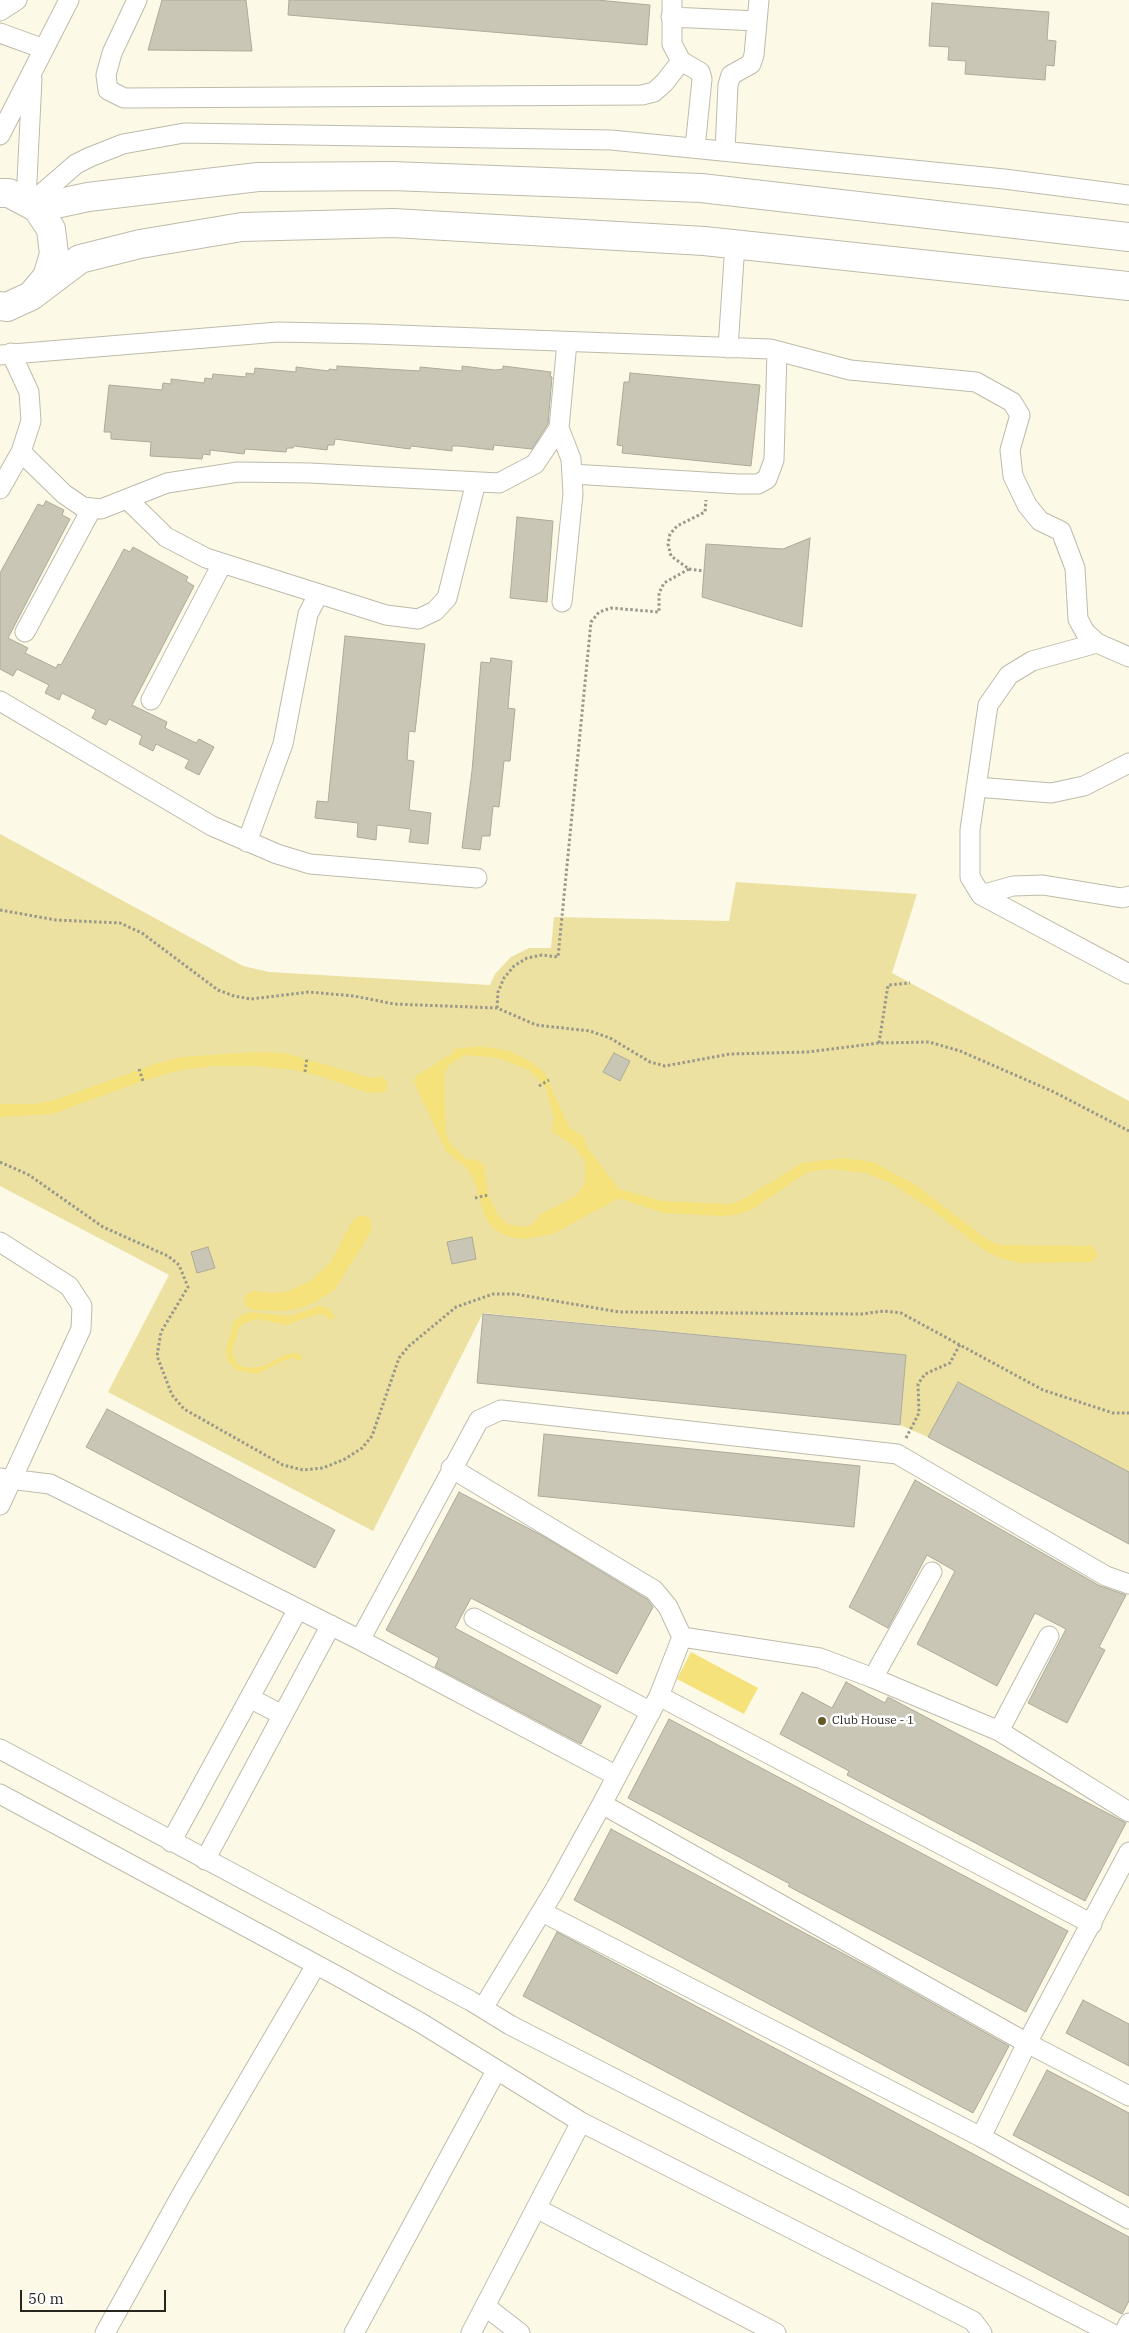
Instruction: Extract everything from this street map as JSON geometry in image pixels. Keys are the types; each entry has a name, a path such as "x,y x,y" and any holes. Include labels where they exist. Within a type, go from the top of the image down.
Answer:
{"street":[{"path":"0,11 17,0"},
{"path":"0,135 33,73 68,0"},
{"path":"137,0 112,53 106,76 108,90 124,98 642,95 654,92 680,61"},
{"path":"724,151 728,85 731,75 751,64 754,55 759,0"},
{"path":"695,148 702,79 700,72 680,61 672,44 671,8 757,21"},
{"path":"0,33 44,49"},
{"path":"31,204 33,73"},
{"path":"31,204 76,164 90,157 123,144 184,133 611,140 1004,179 1129,195"},
{"path":"31,204 258,177 392,176 701,188 1129,237"},
{"path":"0,193 9,193 31,204 51,229 54,254 47,278 31,296"},
{"path":"0,306 8,307 31,296 80,259 140,244 242,227 393,223 735,244 1129,286"},
{"path":"728,348 735,244"},
{"path":"0,488 21,452 30,421 29,392 5,354 278,332 776,351 850,370 976,382 1012,402 1020,415 1010,450 1013,476 1028,505 1040,521 1061,531 1075,568 1078,590 1078,619 1085,632 1097,643 1129,657"},
{"path":"562,602 573,494 571,459 559,428 567,342"},
{"path":"572,474 738,484 758,484 768,479 774,460 776,351"},
{"path":"21,452 64,494 83,507 101,509 128,500 167,483 238,472 310,473 499,483 535,464 559,428"},
{"path":"128,500 166,537 206,558 386,615 418,619 435,611 447,598 476,482"},
{"path":"25,632 92,508"},
{"path":"150,700 222,564"},
{"path":"247,842 282,744 308,614 318,595"},
{"path":"1097,643 1032,661 1009,674 988,705 970,830 970,877 981,896 1129,974"},
{"path":"0,701 212,826 277,854 310,864 477,878"},
{"path":"976,787 1051,793 1084,786 1129,763"},
{"path":"981,896 1013,886 1043,885 1122,898 1129,896"},
{"path":"0,1242 69,1286 82,1306 81,1329 7,1479 0,1505"},
{"path":"360,1640 478,1420 501,1410 897,1454 1106,1576 1129,1584"},
{"path":"451,1468 654,1590 668,1607 682,1637 655,1704 602,1804 542,1912 483,2008"},
{"path":"7,1479 50,1484 331,1625 617,1776"},
{"path":"872,1678 932,1572"},
{"path":"171,1842 298,1609"},
{"path":"474,1618 655,1704 1092,1924"},
{"path":"205,1860 331,1625"},
{"path":"999,1731 1049,1636"},
{"path":"682,1637 820,1658 872,1678 999,1731 1129,1812"},
{"path":"250,1698 282,1715"},
{"path":"0,1749 483,2008 519,2030 1111,2333"},
{"path":"0,1794 421,2023 581,2122 973,2321 982,2333"},
{"path":"602,1804 1027,2043 1129,2096"},
{"path":"981,2137 1027,2043 1129,1852"},
{"path":"542,1912 981,2137 1129,2219"},
{"path":"104,2333 183,2192 316,1965"},
{"path":"354,2333 496,2071"},
{"path":"470,2333 581,2122"},
{"path":"536,2208 776,2333"},
{"path":"485,2306 520,2333"},
{"path":"1124,2333 1129,2323"}],"path":[{"path":"704,571 688,569 671,556 668,544 670,534 677,526 705,512 706,497"},
{"path":"497,1008 501,985 514,966 527,958 542,955 558,957 591,622 599,612 611,608 659,612 659,593 664,583 688,569"},
{"path":"0,910 56,920 120,924 142,933 218,990 234,996 251,999 309,992 354,996 394,1004 497,1008 536,1026 590,1031 610,1038 650,1062 665,1066 730,1054 808,1052 879,1042 929,1042 960,1051 1054,1092 1129,1131"},
{"path":"879,1042 888,985 910,983"},
{"path":"304,1072 307,1058"},
{"path":"138,1069 143,1081"},
{"path":"539,1086 548,1080"},
{"path":"0,1162 28,1175 104,1227 168,1256 179,1265 188,1287 161,1332 157,1356 172,1395 184,1409 282,1465 303,1470 323,1468 345,1459 362,1448 372,1436 399,1358 409,1346 456,1308 493,1294 515,1294 619,1312 862,1314 884,1311 901,1314 1043,1390 1113,1413 1129,1413"},
{"path":"475,1198 488,1195"},
{"path":"897,1454 919,1413 918,1384 925,1374 950,1363 960,1344"}],"shaded area":[{"path":"0,834 243,966 269,972 490,985 495,974 511,957 529,948 551,948 554,917 729,921 736,882 917,894 892,973 1129,1101 1129,1472 958,1382 928,1437 900,1425 906,1355 483,1313 373,1531 108,1392 169,1275 0,1186"},
{"path":"479,1046 509,1051 530,1061 544,1072 569,1127 584,1137 586,1146 619,1189 662,1201 730,1204 744,1199 802,1163 844,1158 873,1162 917,1186 986,1239 1000,1245 1092,1246 1098,1255 1092,1262 1020,1263 1000,1258 984,1250 931,1209 891,1183 866,1173 830,1169 807,1172 753,1209 740,1214 724,1216 664,1213 619,1198 553,1234 523,1239 507,1236 495,1230 486,1219 474,1180 466,1167 446,1151 414,1082 416,1076 453,1053 455,1049","holes":["466,1055 498,1058 529,1070 546,1088 554,1118 552,1132 572,1144 585,1161 586,1174 584,1186 576,1196 541,1214 532,1225 525,1227 510,1225 500,1218 488,1195 484,1165 477,1160 466,1159 451,1144 446,1135 444,1074 449,1065"]},
{"path":"255,1052 285,1053 371,1078 381,1076 387,1081 387,1090 382,1093 365,1092 324,1077 295,1070 257,1066 213,1066 180,1070 143,1081 52,1114 0,1117 0,1104 36,1104 58,1099 158,1063 182,1057"},
{"path":"359,1216 366,1216 371,1220 371,1232 334,1290 317,1301 298,1309 279,1311 253,1310 246,1306 244,1300 247,1294 254,1291 286,1292 310,1281 331,1262 352,1221"},
{"path":"319,1306 328,1308 335,1316 334,1319 330,1319 322,1314 287,1325 258,1319 244,1323 239,1327 232,1352 237,1365 249,1368 264,1366 287,1354 296,1353 302,1356 301,1361 293,1358 285,1360 256,1374 237,1370 228,1361 226,1349 234,1322 240,1316 250,1312 289,1316"},
{"path":"691,1652 758,1688 744,1714 677,1679"}],"building":[{"path":"162,0 246,0 252,51 148,50"},
{"path":"289,0 597,0 650,5 647,45 288,15"},
{"path":"932,3 1049,12 1047,40 1056,41 1054,66 1046,65 1045,80 965,74 966,61 948,60 949,47 929,46"},
{"path":"337,366 420,371 420,367 462,371 462,366 495,370 503,369 503,366 551,372 548,424 532,449 494,445 493,450 459,446 452,446 452,451 411,446 410,449 335,439 334,445 328,445 327,450 294,446 293,448 287,448 286,452 245,449 244,454 210,450 210,455 203,454 202,459 150,456 151,442 111,439 111,432 104,432 109,385 162,390 163,383 171,384 171,379 204,383 205,378 212,379 213,374 246,377 246,373 254,374 255,368 296,372 296,367 329,371 329,369 337,370"},
{"path":"630,373 760,385 751,466 622,453 623,446 617,445 624,382 629,382"},
{"path":"46,501 64,510 62,515 70,519 8,638 28,648 25,653 56,668 58,664 61,665 124,549 130,552 133,547 188,577 186,581 194,586 132,705 167,722 165,728 196,743 199,739 214,747 199,775 185,768 189,760 156,744 153,751 139,744 142,736 109,719 106,725 92,718 96,710 62,693 59,700 45,693 49,685 17,669 13,676 0,669 0,573 38,504 43,506"},
{"path":"517,517 553,521 547,602 510,598"},
{"path":"810,538 802,627 702,597 706,544 783,549"},
{"path":"345,636 425,644 415,732 409,731 407,760 414,761 409,810 431,813 428,844 409,842 411,829 377,825 376,840 357,837 358,823 315,818 317,801 328,802"},
{"path":"491,658 512,661 508,708 515,709 510,761 504,761 499,807 493,806 490,836 482,836 480,850 462,848 472,771 481,662 490,663"},
{"path":"614,1053 630,1061 620,1081 603,1072"},
{"path":"472,1237 476,1259 452,1264 447,1242"},
{"path":"208,1247 215,1268 197,1273 191,1252"},
{"path":"483,1314 906,1355 900,1425 477,1383"},
{"path":"958,1382 1129,1472 1129,1544 928,1437"},
{"path":"107,1409 335,1530 315,1568 86,1447"},
{"path":"544,1434 860,1466 854,1527 538,1496"},
{"path":"915,1480 1100,1586 1126,1595 1099,1647 1105,1650 1067,1723 1028,1703 1066,1629 1035,1613 997,1686 917,1644 955,1571 927,1555 888,1628 849,1607"},
{"path":"459,1492 543,1536 647,1599 653,1607 617,1674 471,1598 455,1628 601,1706 581,1744 435,1667 439,1658 386,1630"},
{"path":"846,1682 885,1703 888,1697 1126,1823 1085,1901 847,1775 849,1771 780,1734 802,1692 832,1708"},
{"path":"669,1719 1068,1931 1026,2012 788,1886 790,1884 628,1798"},
{"path":"611,1829 870,1968 1009,2046 973,2113 574,1900"},
{"path":"557,1932 1129,2237 1129,2301 1122,2314 523,1996"},
{"path":"1083,2000 1129,2024 1129,2066 1066,2033"},
{"path":"1047,2070 1129,2113 1129,2196 1013,2135"}],"place":[{"name":"Club House - 1","path":"822,1721"}]}
